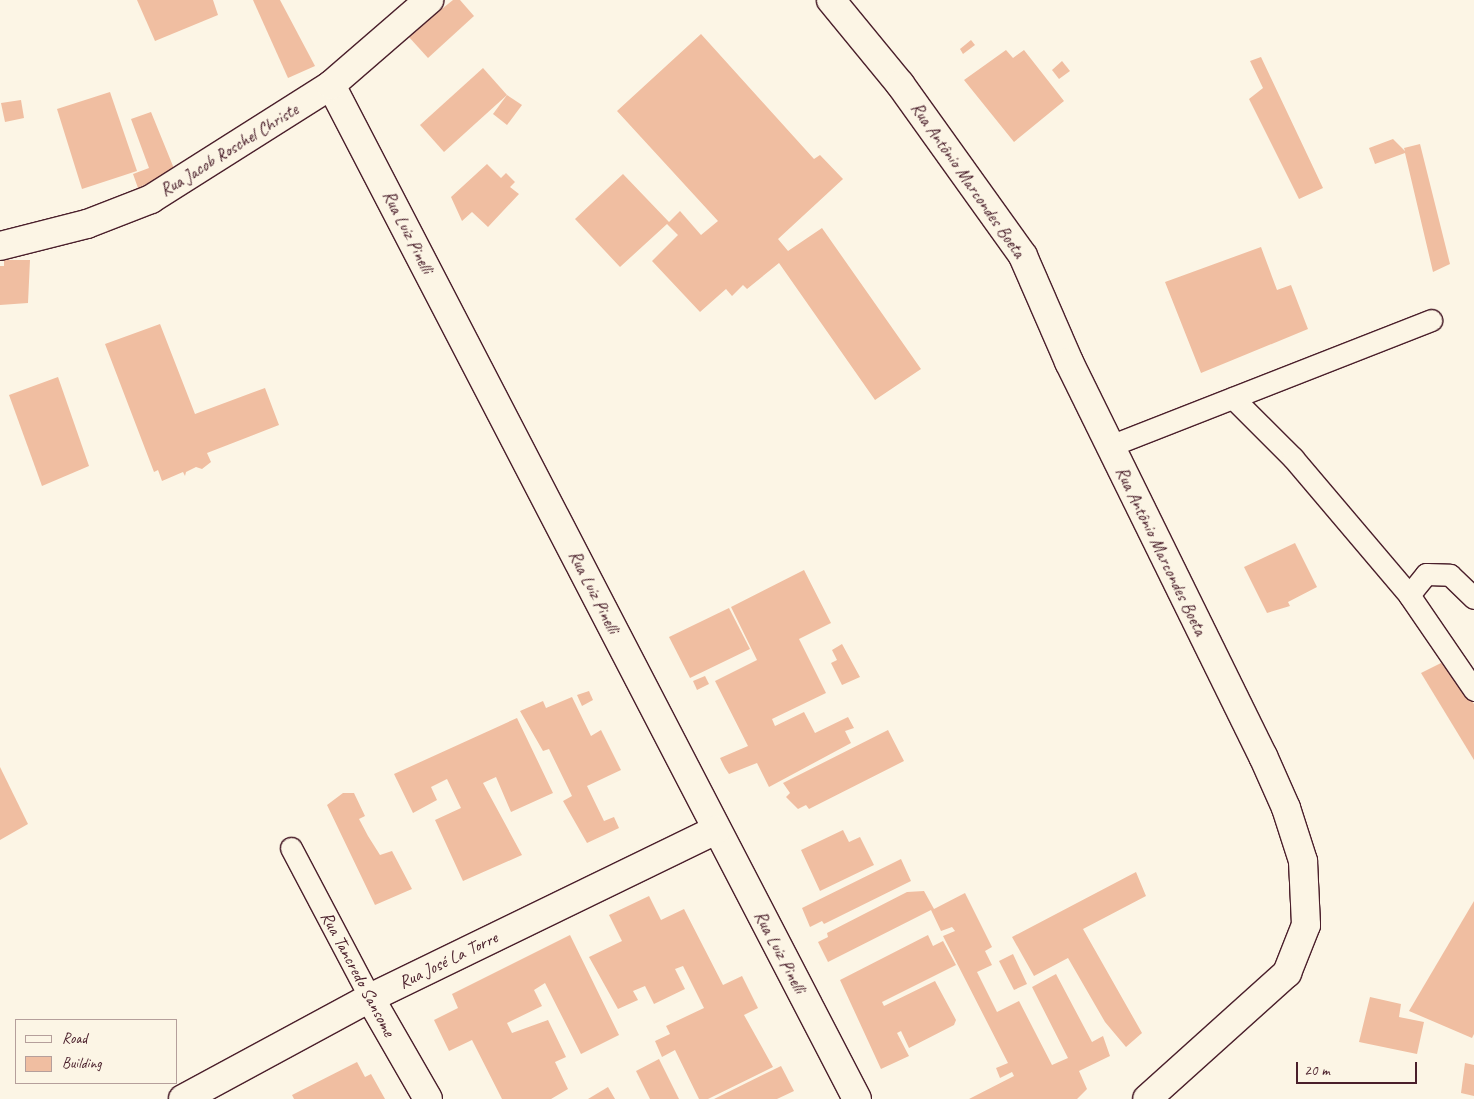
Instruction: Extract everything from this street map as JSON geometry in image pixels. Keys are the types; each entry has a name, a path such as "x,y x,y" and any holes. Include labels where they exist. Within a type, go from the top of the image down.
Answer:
{"street":[{"name":"Rua Jacob Roschel Christe","path":"0,246 87,224 151,199 332,85 429,0"},
{"name":"Rua Antônio Marcondes Boeta","path":"832,0 900,84 1022,256 1110,446 1262,756 1286,808 1303,861 1306,925 1288,973 1147,1099"},
{"name":"Rua Luiz Pinelli","path":"332,85 716,830 857,1099"},
{"name":"Rua José La Torre","path":"183,1099 370,998 716,830"},
{"name":"Rua Tancredo Sansome","path":"370,998 428,1099"}],"lane":[{"path":"1110,446 1431,320"},
{"path":"1233,398 1293,458 1409,594 1474,690"},
{"path":"1409,594 1426,574 1450,574 1474,598"},
{"name":"Rua Tancredo Sansome","path":"291,848 370,998"}],"building":[{"path":"137,0 213,0 218,15 155,41"},
{"path":"253,0 280,0 315,66 288,78"},
{"path":"453,0 460,0 474,16 428,58 408,36"},
{"path":"701,34 814,159 820,155 843,179 778,239 788,251 822,228 921,369 875,400 779,263 747,289 743,285 732,296 726,289 700,312 652,261 678,235 667,224 620,267 575,219 623,174 669,222 680,211 701,235 718,221 617,111"},
{"path":"971,40 975,45 963,54 960,49"},
{"path":"1006,50 1013,58 1024,50 1064,101 1014,142 964,80"},
{"path":"1261,57 1323,188 1299,199 1249,99 1263,88 1250,61"},
{"path":"1062,61 1070,71 1059,79 1052,70"},
{"path":"483,68 507,95 444,152 420,125"},
{"path":"110,92 137,171 82,189 57,109"},
{"path":"507,95 522,105 507,125 493,114"},
{"path":"21,100 24,118 5,122 1,103"},
{"path":"151,112 175,171 138,188 133,174 149,168 131,119"},
{"path":"1393,139 1405,151 1404,148 1420,144 1450,264 1433,272 1405,153 1375,164 1369,148"},
{"path":"487,164 501,178 506,173 515,182 510,187 519,194 488,227 472,212 462,221 451,197"},
{"path":"1261,247 1277,290 1291,285 1308,329 1201,373 1165,282"},
{"path":"4,260 30,260 28,303 0,305 0,266 4,266"},
{"path":"160,324 195,414 265,388 279,425 207,453 211,462 202,469 196,467 186,472 185,476 183,472 162,481 158,470 154,472 105,344"},
{"path":"58,377 89,466 42,486 9,395"},
{"path":"1295,543 1317,587 1288,602 1290,606 1267,613 1244,567"},
{"path":"804,570 831,623 799,639 826,693 772,719 775,726 804,712 815,733 848,717 854,728 845,731 851,743 769,787 757,763 729,774 725,768 720,758 748,746 715,681 757,660 731,607"},
{"path":"729,608 750,649 690,678 669,637"},
{"path":"842,644 860,677 842,685 831,663 837,660 832,650"},
{"path":"1445,661 1474,704 1474,760 1421,673"},
{"path":"705,676 709,684 697,690 693,681"},
{"path":"589,691 593,700 582,706 577,695"},
{"path":"572,697 591,736 601,730 621,770 587,786 604,821 614,817 619,828 587,843 563,801 572,796 549,749 543,751 520,711 543,701 546,708"},
{"path":"517,718 553,793 511,812 496,777 483,783 522,855 463,881 435,820 461,808 447,779 431,787 437,800 413,813 394,774"},
{"path":"888,730 904,761 809,809 806,805 798,809 786,797 790,793 783,783"},
{"path":"0,767 28,824 0,840"},
{"path":"343,793 354,793 365,816 359,819 368,836 380,855 392,851 412,889 375,905 327,805"},
{"path":"843,830 849,842 860,837 874,865 820,891 801,850"},
{"path":"901,859 911,881 824,924 822,921 810,927 802,908"},
{"path":"1136,872 1146,896 1083,929 1142,1033 1126,1047 1105,1022 1068,958 1034,976 1012,937"},
{"path":"924,891 934,909 965,893 992,947 985,951 992,965 977,972 997,1012 1019,1001 1052,1065 1068,1058 1032,987 1056,974 1092,1042 1103,1036 1110,1056 1079,1071 1087,1089 1077,1099 969,1099 1014,1076 1012,1072 1000,1078 996,1068 1008,1063 943,936 955,931 952,927 941,931 931,910 828,962 818,942 828,937 827,933 907,892"},
{"path":"649,896 661,920 684,909 723,985 742,976 758,1008 744,1015 773,1067 708,1099 699,1099 675,1050 662,1057 655,1041 670,1034 666,1026 704,1008 683,966 675,969 685,989 654,1004 645,986 633,991 638,1000 618,1009 589,957 622,941 609,915"},
{"path":"1474,901 1474,1034 1472,1038 1409,1011"},
{"path":"570,935 619,1035 581,1054 545,983 534,990 542,1006 507,1023 512,1033 548,1020 566,1057 555,1062 568,1089 551,1099 502,1099 472,1040 449,1051 434,1020 458,1008 452,994"},
{"path":"928,935 933,946 943,941 956,965 882,1002 884,1006 935,981 956,1020 954,1025 909,1048 901,1031 897,1033 909,1056 881,1069 840,980"},
{"path":"1013,954 1027,984 1014,990 999,961"},
{"path":"1370,997 1401,1004 1399,1017 1424,1022 1417,1054 1359,1042"},
{"path":"659,1059 679,1099 650,1099 636,1071"},
{"path":"357,1062 365,1077 371,1074 385,1099 294,1099 292,1095"},
{"path":"1465,1063 1474,1065 1474,1096 1461,1093"},
{"path":"781,1066 794,1091 777,1099 714,1099"},
{"path":"608,1087 615,1099 588,1099"}]}
